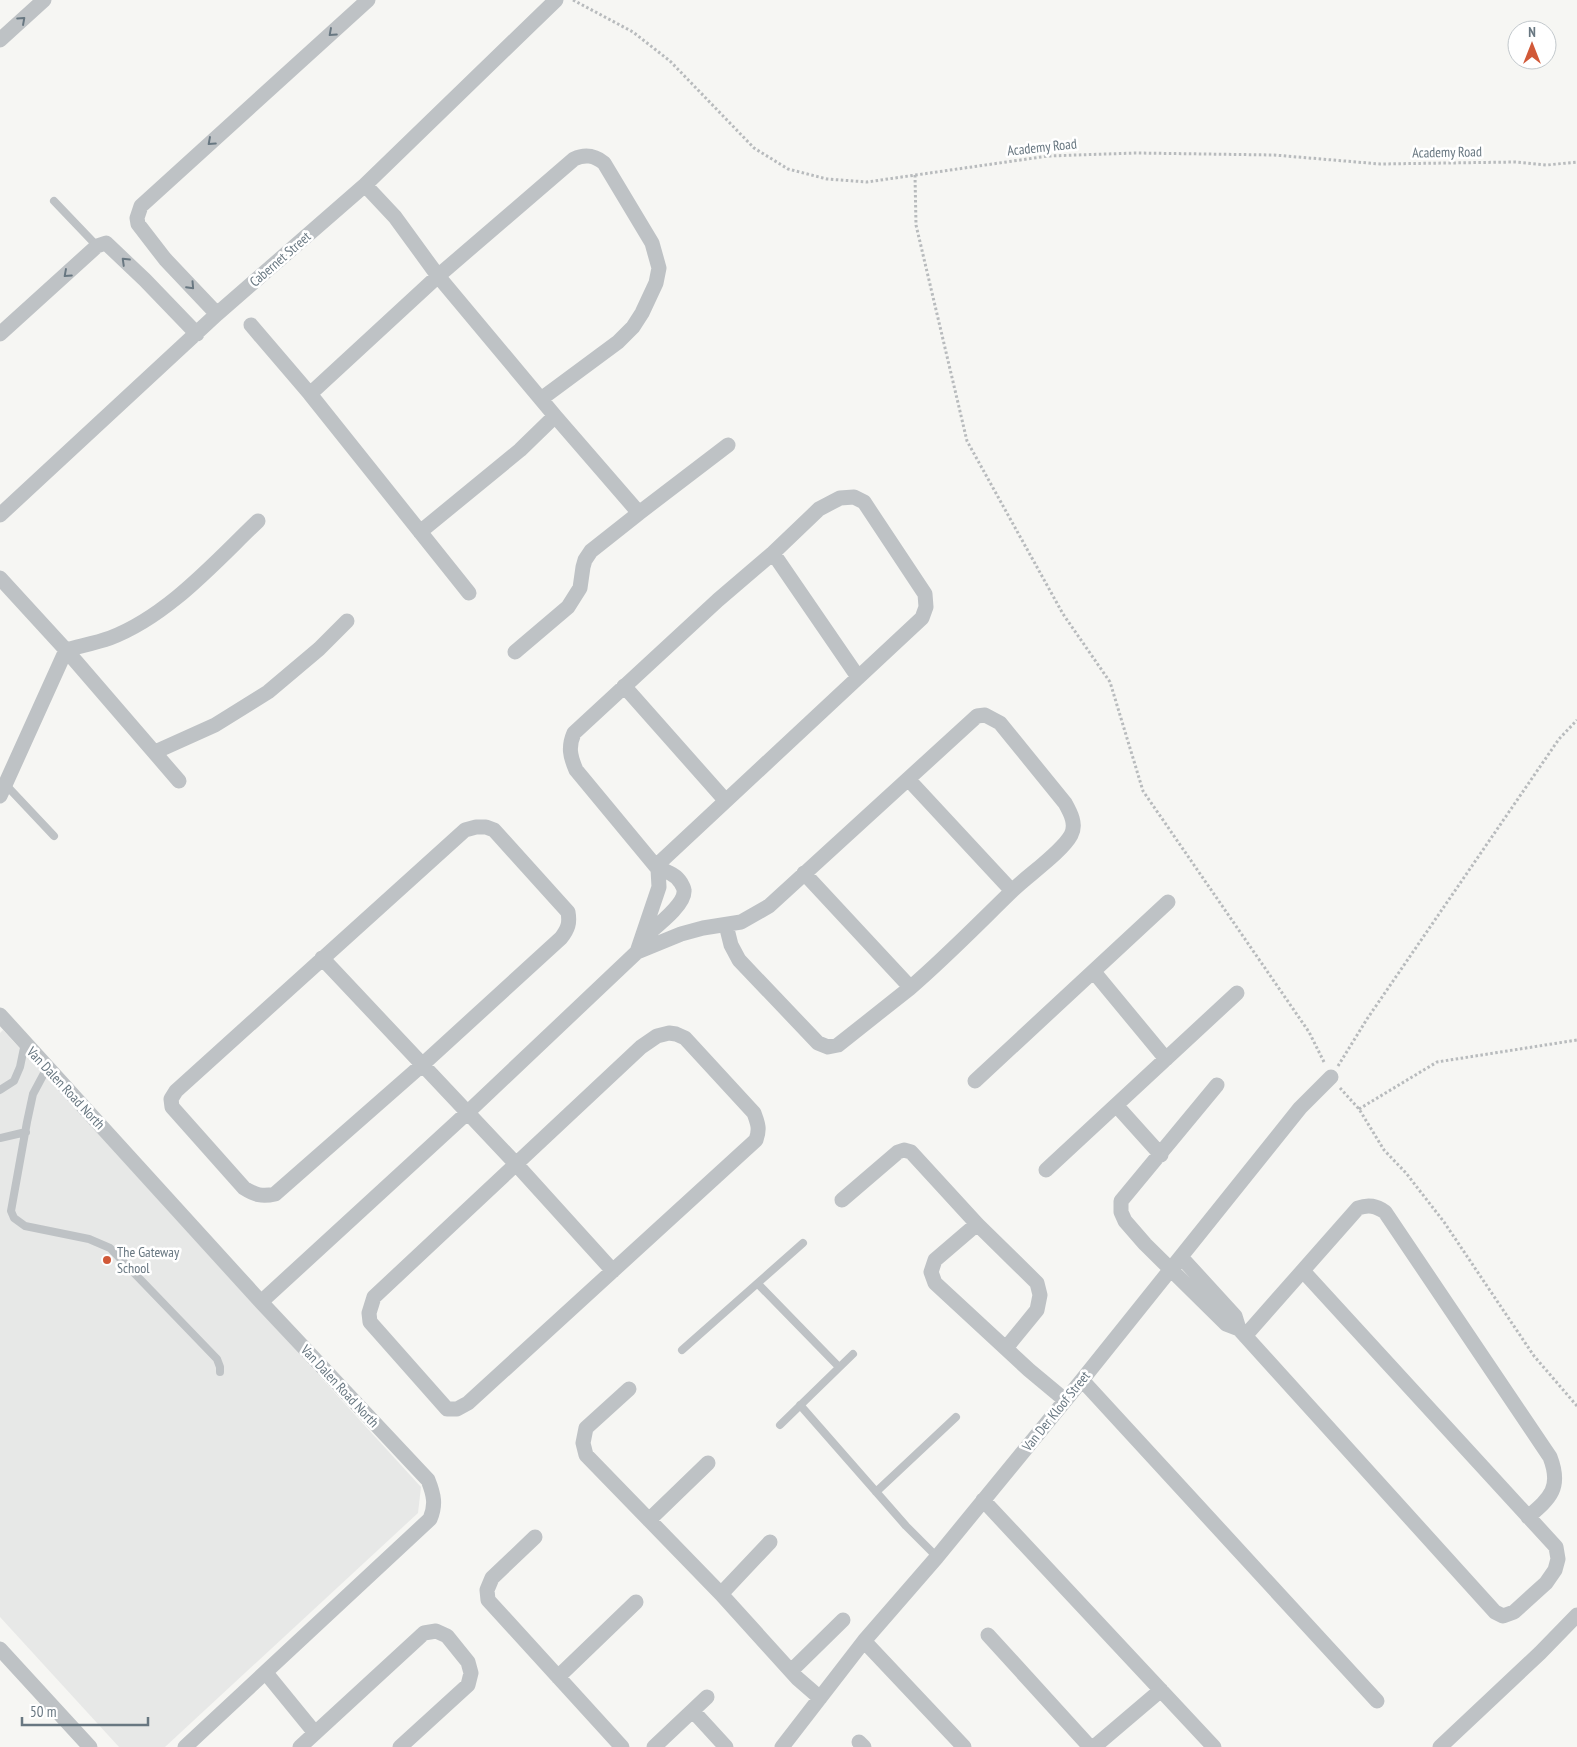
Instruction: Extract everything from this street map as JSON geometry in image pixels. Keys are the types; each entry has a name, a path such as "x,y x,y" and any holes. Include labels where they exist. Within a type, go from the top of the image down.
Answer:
{"street":[{"path":"0,40 44,0"},
{"path":"217,314 165,258 138,224 138,212 141,206 368,0"},
{"name":"Cabernet Street","path":"0,515 217,314 364,184 556,0"},
{"path":"310,394 438,276 574,159 587,155 604,163 652,243 659,268 656,283 633,327 618,342 540,398"},
{"path":"364,184 395,217 438,276 639,513"},
{"path":"0,334 97,246 104,243 108,244 197,334"},
{"path":"250,325 310,394 469,593"},
{"path":"420,532 520,450 555,416"},
{"path":"515,652 568,607 580,588 583,566 591,551 728,444"},
{"path":"639,946 659,887 660,881 657,868 576,770 570,758 570,743 574,733 819,509 840,498 854,497 864,502 925,594 926,608 922,618 725,800 657,868"},
{"path":"3,782 66,650 111,638 148,619 189,587 258,521"},
{"path":"773,553 858,677"},
{"path":"0,578 66,650 179,781"},
{"path":"154,752 215,725 268,692 319,649 346,621"},
{"path":"624,686 725,800"},
{"path":"639,946 703,928 726,925 747,919 769,906 977,716 984,715 1000,723 1065,803 1071,814 1073,825 1071,835 1060,848 910,987 838,1045 828,1047 818,1043 739,960 731,945 726,925"},
{"path":"908,779 1012,891"},
{"path":"476,826 486,826 494,830 568,912 567,929 561,938 422,1065 275,1194 266,1196 255,1195 244,1188 172,1107 171,1099 176,1091 464,830 476,826"},
{"path":"261,1302 467,1113 639,946 678,905 684,896 684,889 678,878 670,872 657,868"},
{"path":"804,872 910,987"},
{"path":"975,1082 1168,902"},
{"path":"322,958 516,1164 613,1271"},
{"path":"1094,972 1166,1059"},
{"path":"1046,1170 1237,993"},
{"name":"Van Dalen Road North","path":"0,1015 261,1302 428,1480 434,1499 434,1508 430,1519 186,1747"},
{"path":"669,1033 685,1038 754,1114 759,1124 756,1140 613,1271 468,1403 458,1409 447,1409 370,1322 370,1306 374,1298 516,1164 641,1047 657,1036 669,1033"},
{"name":"Van Der Kloof Street","path":"782,1747 864,1641 984,1500 1300,1108 1332,1077"},
{"path":"1199,1288 1171,1269 1125,1222 1121,1212 1121,1201 1217,1085"},
{"path":"1116,1105 1160,1155"},
{"path":"842,1200 898,1152 904,1150 910,1152 977,1224 1037,1283 1040,1295 1038,1310 1006,1348"},
{"path":"1242,1332 1303,1271 1358,1208 1372,1205 1385,1212 1550,1457 1554,1471 1551,1495 1548,1500 1528,1517"},
{"path":"977,1224 935,1260 931,1272 935,1283 1029,1370 1065,1400"},
{"path":"1181,1256 1199,1288 1226,1324 1242,1332 1495,1612 1504,1616 1514,1612 1546,1583 1555,1570 1558,1559 1556,1547 1303,1271"},
{"path":"1082,1380 1377,1700"},
{"path":"629,1390 586,1428 583,1443 586,1454 721,1594 791,1671 820,1698"},
{"path":"649,1520 708,1463"},
{"path":"984,1500 1214,1747"},
{"path":"536,1537 492,1578 489,1584 488,1600 622,1747"},
{"path":"721,1594 770,1542"},
{"path":"558,1677 636,1602"},
{"path":"1440,1747 1540,1653 1577,1615"},
{"path":"791,1671 843,1620"},
{"path":"300,1747 424,1633 436,1631 447,1636 468,1662 471,1673 468,1685 400,1747"},
{"path":"988,1635 1092,1747 1161,1690"},
{"path":"864,1641 956,1745"},
{"path":"0,1649 90,1747"},
{"path":"266,1673 315,1733"},
{"path":"654,1747 707,1697"},
{"path":"693,1711 726,1747"}],"lane":[{"path":"54,201 97,246"},
{"path":"3,782 54,836"},
{"path":"0,1090 14,1081 20,1068 25,1043"},
{"path":"48,1066 34,1094 13,1194 11,1211 14,1218 25,1226 89,1239 110,1248 217,1360 220,1372"},
{"path":"0,1138 26,1132"},
{"path":"682,1350 803,1243"},
{"path":"758,1284 839,1367"},
{"path":"780,1425 852,1354"},
{"path":"800,1406 906,1526 937,1557"},
{"path":"876,1492 956,1418"}],"path":[{"name":"Academy Road","path":"572,0 633,32 670,61 754,148 788,169 827,179 867,182 1048,156 1136,152 1274,155 1380,164 1515,162 1547,165 1577,162"},
{"path":"915,175 916,225 967,441 1063,614 1110,682 1143,791 1309,1032 1332,1077 1359,1109 1384,1150 1406,1174 1444,1222 1534,1356 1577,1406"},
{"path":"1332,1077 1367,1020 1559,739 1577,720"},
{"path":"1359,1109 1437,1062 1577,1040"}],"shaded area":[{"name":"The Gateway School","path":"3,1030 421,1487 418,1513 165,1747 119,1747 0,1617 0,1033"}],"place":[{"name":"The Gateway School","path":"107,1260"}]}
